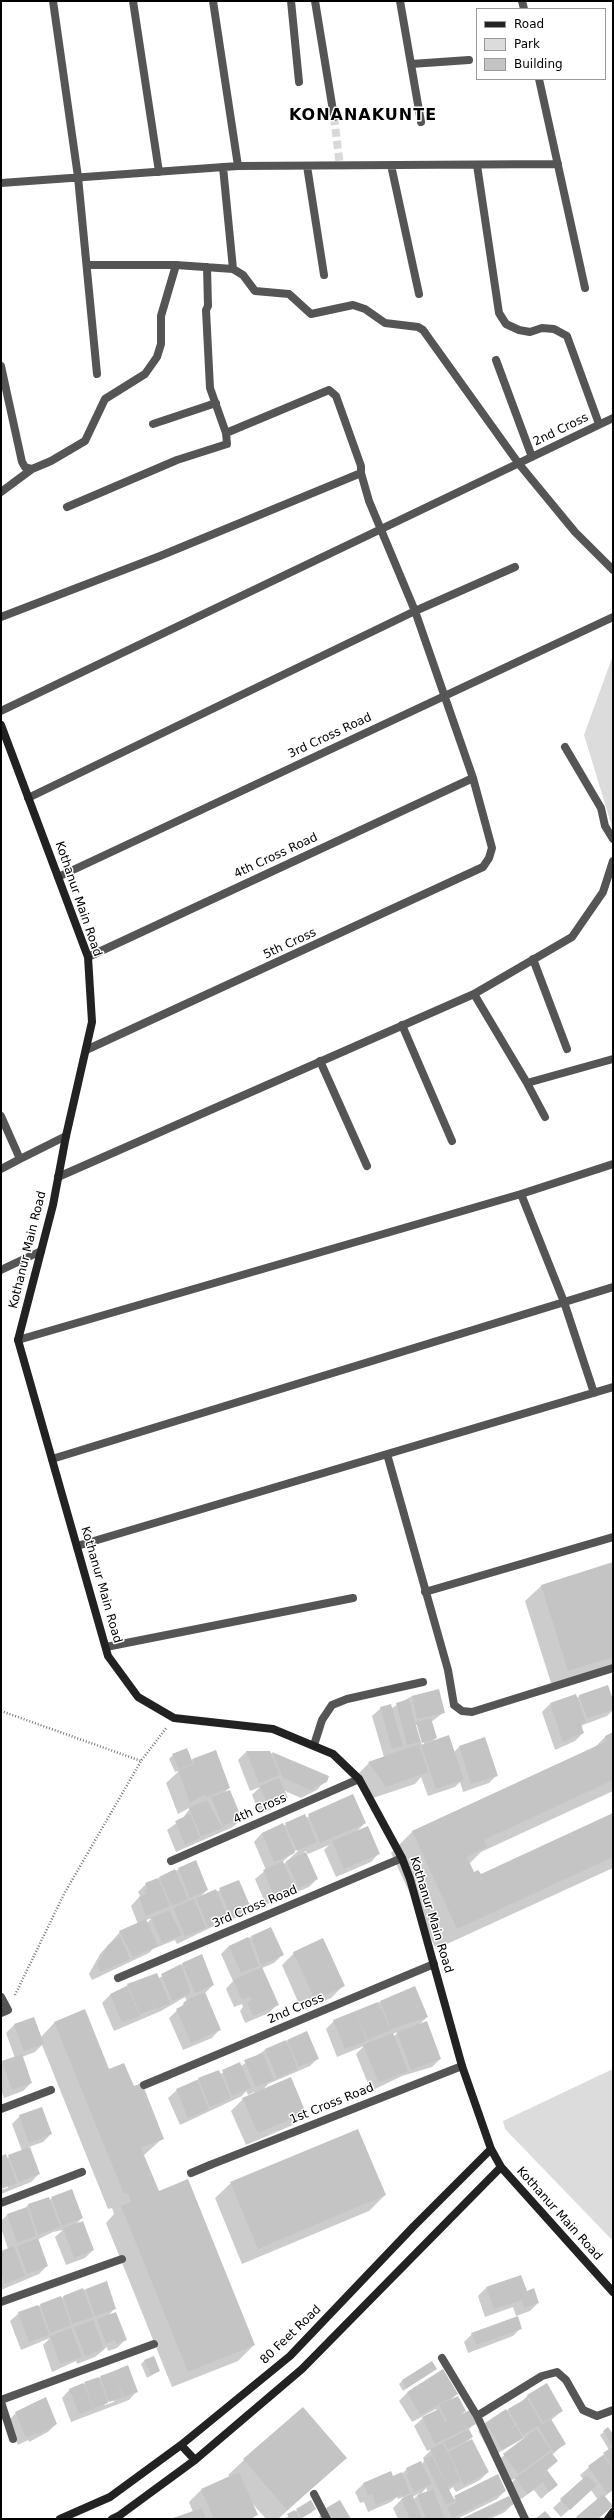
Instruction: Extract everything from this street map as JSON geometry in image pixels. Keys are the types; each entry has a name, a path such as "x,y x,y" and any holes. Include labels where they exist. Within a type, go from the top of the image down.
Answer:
{"street":[{"path":"53,1 78,177 97,374"},
{"path":"133,1 159,172"},
{"path":"214,1 238,166"},
{"path":"291,1 299,82"},
{"path":"315,1 334,117"},
{"path":"400,1 421,122"},
{"path":"411,64 469,60"},
{"path":"539,80 585,288"},
{"path":"1,183 238,166 558,164"},
{"path":"390,165 419,294"},
{"path":"477,165 499,313 506,324 519,330 530,332 542,328 554,329 567,336 599,424"},
{"path":"307,166 324,275"},
{"path":"223,167 233,269"},
{"path":"87,265 176,265 233,269 243,275 255,291 288,294 311,314 353,305 364,309 385,323 418,327 423,330 519,464 575,532 613,570"},
{"path":"1,492 32,469 50,461 85,441 105,399 145,374 157,357 161,344 161,316 176,265"},
{"path":"67,507 177,460 225,446 229,442 210,388 206,310 208,306 207,267"},
{"path":"496,360 532,457"},
{"path":"1,366 22,462 25,467 32,469"},
{"path":"226,433 329,390 336,396 361,466 361,473 380,530 414,611 473,778"},
{"path":"153,424 216,403"},
{"name":"2nd Cross","path":"1,711 519,464 599,424 612,421"},
{"path":"1,617 160,556 361,473"},
{"path":"28,798 414,611 515,567"},
{"name":"3rd Cross Road","path":"58,877 613,616"},
{"name":"Kothanur Main Road","path":"1,724 88,957 92,1022 58,1178 18,1340 108,1656 138,1697 174,1718 272,1729 333,1754 359,1779 402,1858 434,1964 462,2066 491,2148 501,2166 613,2292"},
{"path":"565,747 601,808 604,826 613,838"},
{"name":"5th Cross","path":"86,1050 483,867 489,858 492,848 473,778"},
{"name":"4th Cross Road","path":"88,957 473,778"},
{"path":"58,1178 474,994 572,937 603,892 613,861"},
{"path":"533,960 567,1049"},
{"path":"474,994 527,1083 545,1118"},
{"path":"402,1025 452,1141"},
{"path":"527,1083 613,1059"},
{"path":"320,1061 367,1166"},
{"path":"1,1116 20,1159"},
{"path":"1,1169 66,1136"},
{"path":"18,1340 521,1194 613,1164"},
{"path":"521,1194 564,1302 594,1393"},
{"path":"1,1270 41,1250"},
{"path":"52,1459 613,1287"},
{"path":"77,1546 613,1387"},
{"path":"387,1454 448,1670 454,1705 462,1711 472,1712 613,1668"},
{"path":"425,1592 613,1537"},
{"path":"106,1647 353,1598"},
{"path":"314,1745 322,1720 332,1705 347,1699 423,1682"},
{"name":"4th Cross","path":"171,1861 359,1779"},
{"name":"3rd Cross Road","path":"118,1978 402,1858"},
{"name":"2nd Cross","path":"144,2085 434,1964"},
{"path":"1,1997 4,2012"},
{"name":"1st Cross Road","path":"191,2173 462,2066"},
{"path":"1,2109 51,2090"},
{"name":"80 Feet Road","path":"60,2519 110,2497 181,2445 290,2356 491,2148"},
{"path":"112,2519 121,2517 195,2460 302,2369 501,2166"},
{"path":"1,2203 82,2172"},
{"path":"1,2302 122,2259"},
{"path":"13,2439 1,2401 154,2344"},
{"path":"442,2358 477,2416 525,2519"},
{"path":"477,2416 542,2376 557,2372 566,2380 583,2410 597,2416 613,2410"},
{"path":"181,2445 195,2460"},
{"path":"314,2494 327,2519"},
{"path":"608,2519 613,2512"}],"path":[{"path":"1,1711 141,1761"},
{"path":"4,2012 64,1894 141,1761 174,1718"}],"green space":[{"path":"613,655 613,830 584,735"},
{"path":"613,2069 613,2241 505,2129 503,2121"}],"building":[{"path":"613,1562 613,1657 568,1671 541,1585"},
{"path":"608,1685 613,1700 613,1710 587,1718 579,1695"},
{"path":"439,1689 445,1713 417,1719 412,1696"},
{"path":"576,1694 586,1722 581,1724 584,1733 563,1742 550,1703"},
{"path":"409,1699 420,1742 407,1745 396,1703"},
{"path":"391,1704 403,1746 392,1749 380,1707"},
{"path":"431,1718 437,1738 422,1743 416,1722"},
{"path":"613,1732 613,1780 484,1840 487,1847 467,1857 474,1872 478,1870 481,1874 613,1813 613,1857 457,1929 412,1831 607,1741 605,1736"},
{"path":"449,1735 464,1780 436,1789 421,1745"},
{"path":"485,1737 498,1776 471,1784 459,1746"},
{"path":"419,1744 428,1772 386,1787 368,1762"},
{"path":"187,1748 193,1763 179,1769 172,1754"},
{"path":"216,1750 230,1788 206,1797 205,1794 190,1803 178,1770 195,1764 192,1759"},
{"path":"246,1751 270,1751 280,1775 259,1783"},
{"path":"272,1752 329,1776 327,1782 310,1790 283,1778"},
{"path":"279,1778 288,1798 268,1806 260,1786"},
{"path":"230,1790 242,1819 223,1826 211,1797"},
{"path":"353,1794 366,1823 320,1843 308,1814"},
{"path":"207,1800 222,1828 201,1837 189,1808"},
{"path":"190,1814 200,1838 185,1845 175,1821"},
{"path":"305,1814 317,1842 297,1851 285,1823"},
{"path":"283,1823 295,1853 274,1862 262,1833"},
{"path":"368,1826 380,1854 344,1869 332,1841"},
{"path":"306,1852 318,1879 299,1888 286,1861"},
{"path":"196,1860 208,1890 190,1898 178,1868"},
{"path":"283,1861 295,1889 275,1898 263,1870"},
{"path":"175,1869 188,1899 172,1906 159,1877"},
{"path":"158,1878 170,1906 146,1916 139,1897 146,1894 144,1890 148,1889 145,1883"},
{"path":"239,1880 251,1908 231,1917 219,1888"},
{"path":"216,1889 228,1918 208,1927 196,1898"},
{"path":"194,1899 206,1928 185,1936 173,1908"},
{"path":"169,1910 182,1935 162,1943 151,1918"},
{"path":"146,1919 158,1946 133,1957 119,1931"},
{"path":"271,1927 284,1955 261,1965 251,1936"},
{"path":"120,1936 130,1959 100,1972 97,1965 108,1945"},
{"path":"248,1937 259,1966 241,1973 229,1946"},
{"path":"323,1938 345,1986 315,2000 293,1952"},
{"path":"202,1954 214,1985 195,1993 182,1963"},
{"path":"181,1964 191,1993 172,2001 161,1974"},
{"path":"262,1967 279,2005 253,2016 247,2002 252,2000 250,1996 242,2000 233,1980"},
{"path":"157,1973 170,2003 157,2009 146,1984 156,2008 140,2014 127,1984"},
{"path":"127,1986 140,2016 122,2023 110,1994"},
{"path":"415,1986 428,2017 391,2029 380,2001"},
{"path":"205,1992 221,2030 191,2043 176,2009 184,2005 183,2003 187,2000"},
{"path":"378,2002 391,2030 368,2040 356,2014 367,2041 345,2049 333,2020"},
{"path":"85,2009 109,2069 124,2063 134,2086 142,2083 164,2139 141,2148 159,2191 188,2179 255,2345 188,2372 121,2206 131,2202 128,2193 124,2194 54,2022"},
{"path":"34,2017 44,2044 24,2051 14,2024"},
{"path":"427,2021 441,2059 411,2070 397,2032"},
{"path":"307,2031 319,2059 299,2067 287,2040"},
{"path":"393,2033 408,2071 379,2083 363,2045"},
{"path":"286,2040 298,2069 277,2078 265,2049"},
{"path":"263,2053 274,2080 256,2087 244,2060"},
{"path":"22,2054 32,2083 12,2090 2,2061"},
{"path":"240,2062 251,2088 232,2096 222,2070"},
{"path":"219,2070 231,2098 210,2107 198,2078"},
{"path":"291,2077 306,2113 258,2133 242,2098"},
{"path":"197,2080 209,2109 188,2118 176,2089"},
{"path":"42,2107 52,2134 29,2143 19,2115"},
{"path":"358,2129 386,2195 258,2249 230,2182"},
{"path":"30,2147 40,2174 19,2182 8,2155"},
{"path":"6,2154 17,2183 1,2189 1,2156"},
{"path":"72,2189 83,2218 62,2226 51,2197"},
{"path":"49,2197 60,2227 38,2235 28,2204"},
{"path":"27,2207 36,2236 17,2243 7,2214"},
{"path":"83,2221 94,2250 74,2258 63,2228"},
{"path":"38,2238 48,2266 27,2274 17,2246"},
{"path":"14,2246 25,2276 5,2284 1,2273 1,2251"},
{"path":"521,2275 527,2291 534,2288 539,2303 524,2308 522,2300 494,2309 486,2287"},
{"path":"107,2281 116,2309 95,2316 86,2289"},
{"path":"83,2288 93,2317 72,2324 63,2296"},
{"path":"61,2296 71,2325 50,2333 40,2304"},
{"path":"38,2305 49,2335 29,2342 18,2312"},
{"path":"116,2312 127,2340 116,2344 115,2340 106,2343 97,2319"},
{"path":"518,2316 522,2329 476,2345 471,2333"},
{"path":"93,2320 104,2349 85,2356 74,2327"},
{"path":"71,2328 82,2357 60,2364 50,2336"},
{"path":"154,2356 160,2371 151,2375 144,2360"},
{"path":"432,2361 437,2369 407,2388 402,2380"},
{"path":"128,2365 138,2392 124,2397 114,2371"},
{"path":"443,2369 458,2394 420,2415 407,2392"},
{"path":"114,2371 123,2397 109,2402 100,2376"},
{"path":"99,2377 108,2403 94,2408 84,2382"},
{"path":"83,2383 94,2409 79,2414 69,2389"},
{"path":"547,2383 563,2411 543,2422 527,2395"},
{"path":"458,2396 466,2411 447,2421 439,2405"},
{"path":"46,2397 57,2424 38,2435 37,2433 26,2437 15,2412"},
{"path":"527,2398 542,2424 551,2419 566,2444 553,2452 538,2426 523,2435 508,2409"},
{"path":"303,2407 347,2458 287,2510 243,2459"},
{"path":"439,2409 445,2422 470,2410 476,2424 435,2444 422,2417"},
{"path":"506,2409 515,2424 511,2429 516,2426 523,2438 502,2450 495,2438 499,2435 495,2437 485,2423"},
{"path":"608,2427 613,2434 612,2445 603,2431"},
{"path":"469,2429 473,2437 448,2450 444,2442"},
{"path":"536,2429 551,2450 518,2474 503,2454"},
{"path":"472,2439 489,2472 464,2485 448,2452"},
{"path":"443,2443 461,2481 448,2487 430,2449"},
{"path":"613,2446 613,2467 603,2453"},
{"path":"551,2452 558,2461 547,2470 558,2485 549,2492 543,2482 527,2494 515,2478"},
{"path":"603,2455 613,2469 613,2489 607,2493 588,2466"},
{"path":"432,2456 455,2501 446,2505 424,2459"},
{"path":"421,2461 432,2484 414,2492 406,2475 408,2474 406,2468"},
{"path":"391,2471 401,2495 376,2505 372,2494 368,2496 363,2483"},
{"path":"239,2472 258,2515 248,2519 214,2519 201,2489"},
{"path":"402,2472 410,2493 402,2496 393,2476"},
{"path":"498,2474 506,2491 452,2518 447,2507 457,2502 454,2496"},
{"path":"587,2475 597,2485 570,2510 560,2499"},
{"path":"433,2489 445,2519 426,2519 417,2495"},
{"path":"412,2494 422,2519 410,2519 401,2499"},
{"path":"603,2494 613,2506 598,2519 578,2519 576,2517"},
{"path":"509,2496 514,2504 485,2519 461,2519"},
{"path":"311,2500 316,2509 301,2518 296,2509"},
{"path":"340,2500 351,2519 333,2519 326,2508"},
{"path":"202,2508 206,2519 170,2519"},
{"path":"295,2510 300,2519 290,2519 287,2514"},
{"path":"545,2511 552,2519 535,2519"}],"tunnel":[{"path":"334,117 340,166"}],"district":[{"name":"KONANAKUNTE","path":"363,116"}]}
